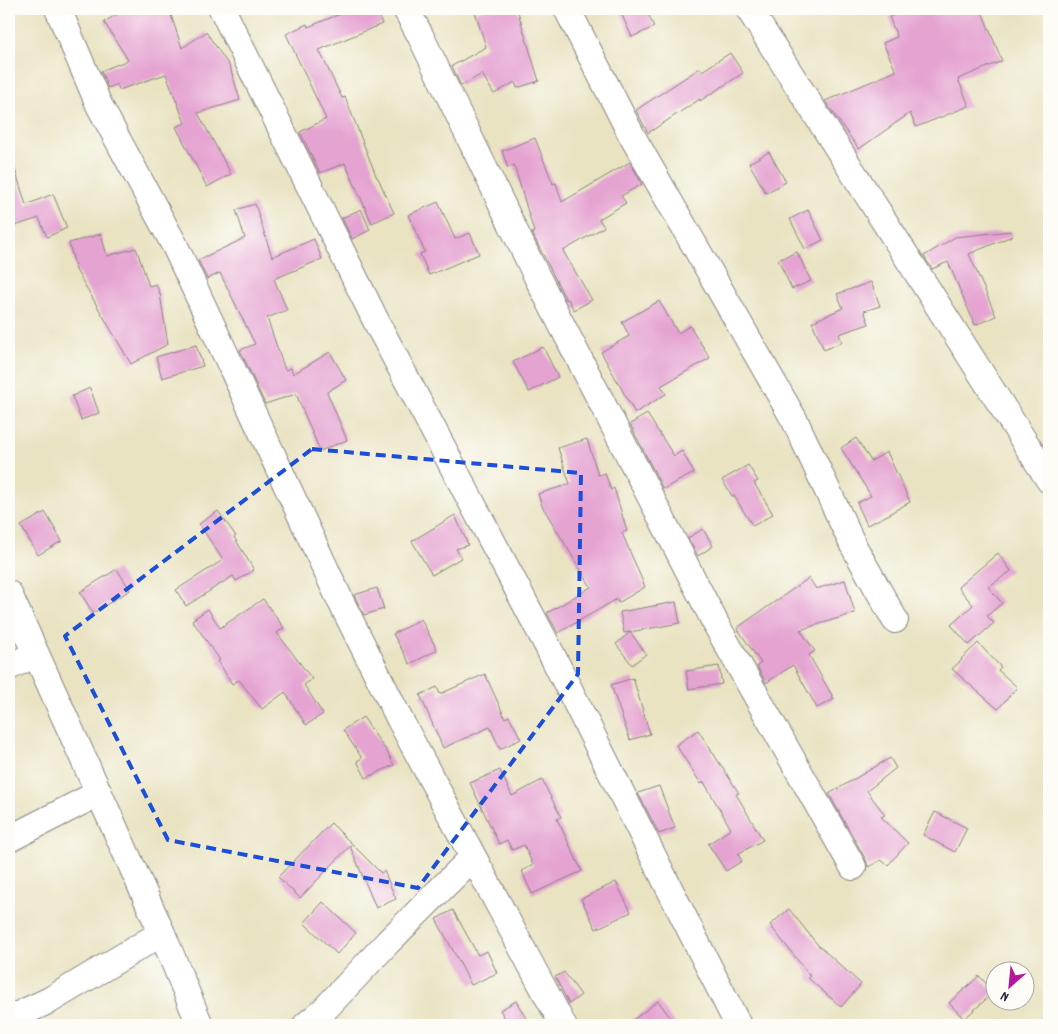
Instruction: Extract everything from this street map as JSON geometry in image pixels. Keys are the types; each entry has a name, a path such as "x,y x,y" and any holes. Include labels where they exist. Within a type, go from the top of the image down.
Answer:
{"street":[{"path":"58,9 99,105 175,246 341,602 400,720 563,1025"},
{"path":"222,9 380,327 546,643 738,1025"},
{"path":"406,9 536,275 718,628 853,868"},
{"path":"567,9 632,136 795,421 853,545 895,620"},
{"path":"749,9 1049,480"},
{"path":"9,594 162,933 200,1025"},
{"path":"9,667 36,654"},
{"path":"9,839 98,793"},
{"path":"306,1025 323,1011 388,942 473,857"},
{"path":"9,1019 50,1000 162,933"}],"highlighted area":[{"path":"312,449 581,473 578,674 418,888 168,840 65,636"}],"building":[{"path":"126,9 169,9 182,48 206,32 230,67 240,100 198,113 231,174 207,187 176,127 185,123 166,74 119,90 117,84 108,88 101,71 128,60 104,22"},
{"path":"352,9 376,9 382,24 319,50 342,98 345,97 377,178 394,213 372,223 345,163 320,173 300,132 326,119 286,34 307,24 308,27"},
{"path":"485,9 517,9 539,81 517,88 515,82 494,94 482,74 461,86 452,66 486,47 475,12"},
{"path":"619,9 646,9 654,27 632,37"},
{"path":"909,9 981,9 1002,61 958,79 969,106 916,127 910,113 859,149 825,101 896,71 883,43 897,37 889,17"},
{"path":"730,53 743,73 648,133 636,110 700,68 702,71"},
{"path":"535,138 553,184 556,183 562,202 630,162 642,184 621,196 626,203 599,219 604,227 563,251 592,300 574,310 568,299 566,300 532,233 534,232 514,165 508,168 502,151"},
{"path":"769,152 786,182 766,193 749,163"},
{"path":"9,163 13,163 26,205 53,194 67,228 47,237 39,218 9,228"},
{"path":"438,202 455,239 470,233 479,254 429,275 420,254 425,252 408,215"},
{"path":"255,204 272,257 314,239 322,259 274,279 287,310 267,318 285,370 291,368 293,374 330,352 346,380 327,392 347,440 320,451 296,394 265,404 240,350 255,344 220,273 207,279 198,260 245,238 236,210"},
{"path":"361,209 370,230 352,239 342,218"},
{"path":"808,210 823,240 805,249 790,219"},
{"path":"1011,231 1012,236 969,254 996,316 975,325 948,262 932,269 924,256 955,237"},
{"path":"101,234 107,256 136,248 149,286 156,284 160,294 168,344 131,364 76,270 69,243"},
{"path":"797,252 811,281 792,289 778,260"},
{"path":"871,282 880,306 864,311 869,324 839,334 842,342 824,350 812,322 843,308 837,294"},
{"path":"659,301 678,333 690,326 710,358 661,386 666,394 635,413 601,352 629,336 622,322"},
{"path":"196,345 203,366 162,378 156,357"},
{"path":"543,347 558,377 529,392 513,362"},
{"path":"90,388 99,413 81,420 72,396"},
{"path":"647,414 674,456 682,451 694,473 663,489 630,424"},
{"path":"856,438 871,461 887,452 910,502 867,525 857,503 871,496 841,448"},
{"path":"587,439 598,475 605,473 611,490 614,488 627,531 622,533 645,587 618,603 617,599 558,633 547,613 591,587 542,506 538,494 570,484 558,448"},
{"path":"748,465 758,481 754,483 773,514 753,526 722,480"},
{"path":"218,511 236,536 234,537 254,570 236,581 233,576 186,606 176,590 223,560 199,524"},
{"path":"45,512 62,541 38,555 21,526"},
{"path":"455,515 468,545 456,549 461,558 432,575 412,541"},
{"path":"703,529 713,546 698,556 688,538"},
{"path":"998,553 1011,571 988,587 1002,603 987,616 994,623 969,645 951,625 973,605 958,587"},
{"path":"117,569 130,590 93,613 80,592"},
{"path":"809,578 816,589 845,580 855,613 800,630 815,651 809,655 834,699 817,708 793,665 766,683 757,666 761,663 737,628"},
{"path":"377,588 384,609 364,615 354,595"},
{"path":"263,599 284,628 277,633 312,679 304,685 323,714 306,725 285,692 262,709 239,680 232,684 218,661 220,660 192,620 208,609 220,628"},
{"path":"676,602 680,623 624,633 620,612"},
{"path":"421,619 437,650 410,664 393,634"},
{"path":"630,632 646,654 632,665 616,644"},
{"path":"978,643 1001,667 998,670 1017,687 998,709 952,669"},
{"path":"719,666 722,684 689,689 686,671"},
{"path":"485,674 505,718 509,716 521,739 500,749 490,727 443,748 420,695 437,687 440,694"},
{"path":"633,678 650,734 630,740 611,685"},
{"path":"363,717 385,748 394,765 366,778 357,761 362,758 343,730"},
{"path":"698,730 739,793 736,794 763,840 738,854 742,861 726,871 708,844 731,829 704,782 701,784 676,745"},
{"path":"890,758 896,768 867,791 885,815 881,817 908,843 888,865 881,860 868,867 866,860 829,794"},
{"path":"500,770 512,796 542,780 561,817 557,819 582,871 532,894 522,871 533,865 524,845 512,850 507,840 499,844 470,783"},
{"path":"659,786 675,828 659,834 638,793"},
{"path":"935,812 967,828 955,852 923,835"},
{"path":"331,823 381,873 384,871 396,899 376,908 350,846 300,898 278,877"},
{"path":"616,882 631,912 596,929 581,899"},
{"path":"323,902 356,933 337,954 304,923"},
{"path":"789,909 817,944 861,984 841,1007 808,978 810,976 770,925"},
{"path":"453,910 478,955 487,951 497,973 471,985 436,919"},
{"path":"564,972 581,995 569,1004 555,977"},
{"path":"979,976 986,983 986,999 964,1019 949,1003"},
{"path":"516,1001 530,1025 509,1025 500,1010"},
{"path":"658,1001 676,1025 626,1025"}]}
